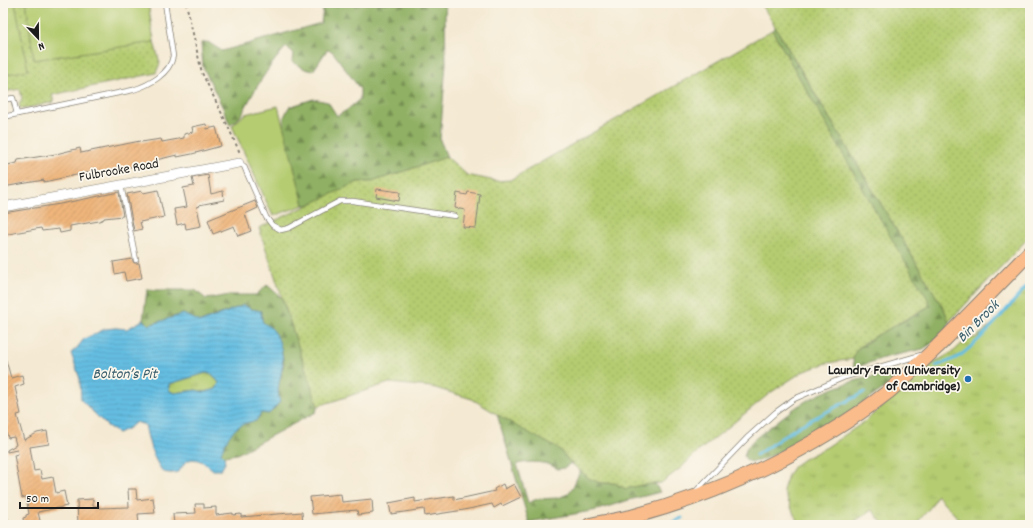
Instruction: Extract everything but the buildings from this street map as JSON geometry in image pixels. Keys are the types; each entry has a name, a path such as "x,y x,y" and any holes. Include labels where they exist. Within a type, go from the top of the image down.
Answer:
{"main road":[{"path":"590,525 631,517 690,498 734,481 792,453 815,440 887,392 932,351 1030,252"}],"street":[{"name":"Fulbrooke Road","path":"3,207 239,163"},
{"path":"3,521 4,525"}],"lane":[{"path":"3,117 133,90 154,80 168,68 173,56 165,3"},
{"path":"3,100 14,98 16,114"},
{"path":"239,163 244,166 266,217 272,225 281,230 289,228 340,201 357,201 455,216"},
{"path":"122,185 136,260"},
{"path":"690,498 747,438 776,412 794,399 845,377 913,358 932,351"}],"path":[{"path":"186,3 202,73 242,159 239,163"}],"green space":[{"path":"3,3 148,3 154,42 160,63 156,73 52,95 54,102 23,109 20,108 19,103 22,99 20,89 3,92"},
{"path":"3,3 15,3 28,70 3,75"},
{"path":"26,3 148,3 154,42 34,60"},
{"path":"324,3 446,3 446,63 440,140 447,157 372,182 358,182 309,205 304,205 284,131 284,117 289,107 313,99 328,102 337,116 360,99 360,89 332,51 327,50 313,71 305,69 292,62 293,52 286,47 266,72 240,116 230,125 203,67 201,43 208,42 222,51 321,23"},
{"path":"761,3 1030,3 1030,236 949,322 945,311"},
{"path":"775,27 945,311 949,322 948,328 934,342 923,349 883,358 854,367 853,359 856,350 882,332 916,315 929,306 772,30"},
{"path":"772,30 894,243 929,301 929,306 867,341 856,350 853,359 827,363 802,372 770,393 661,483 641,485 626,489 615,483 601,483 590,479 571,463 559,449 518,427 472,399 432,387 389,383 318,406 259,228 358,182 372,182 447,157 467,175 496,181 510,180"},
{"path":"278,106 304,205 273,216 232,126 245,114"},
{"name":"Laundry Farm (University of Cambridge)","path":"1030,284 1030,525 964,525 937,495 932,505 915,525 884,525 872,510 855,521 858,525 799,525 783,490 788,475 794,466 827,447 864,422 932,364 954,351 966,340 977,337 1004,314"},
{"path":"267,285 282,298 318,406 316,412 237,454 224,456 220,453 230,435 238,427 249,422 256,421 261,413 269,414 277,406 278,384 284,364 282,353 274,331 264,325 261,311 251,309 244,305 200,322 183,314 149,325 143,320 147,290 195,290 206,299 230,295 256,295"},
{"path":"206,373 213,375 219,383 216,389 205,392 196,390 174,393 169,391 169,384"},
{"path":"887,375 892,377 892,383 829,426 763,460 752,462 746,460 744,457 749,445 755,438 806,401 845,384 866,378"},
{"path":"497,414 559,449 571,463 564,468 558,469 548,464 538,462 517,464 528,503 537,499 558,498 568,494 580,471 591,479 601,483 615,483 626,489 641,485 655,484 660,492 597,510 529,522"}],"water":[{"name":"Bolton’s Pit","path":"244,305 251,309 261,311 263,322 275,332 282,350 283,365 278,390 280,402 269,414 261,413 256,421 243,424 230,435 221,453 224,456 225,463 221,470 213,470 203,462 192,459 188,460 177,472 163,472 154,455 145,425 136,422 129,428 118,433 106,425 81,400 80,379 71,353 84,339 105,329 127,329 143,320 149,325 183,314 201,322","holes":["206,373 213,375 219,383 216,389 205,392 196,390 174,393 169,390 169,384"]}],"waterway":[{"name":"Bin Brook","path":"936,366 958,357 971,347 1030,283"},
{"name":"Bin Brook","path":"756,455 799,426 865,392"},
{"name":"Bin Brook","path":"666,525 682,518"}],"place":[{"name":"Laundry Farm (University of Cambridge)","path":"968,379"}]}
